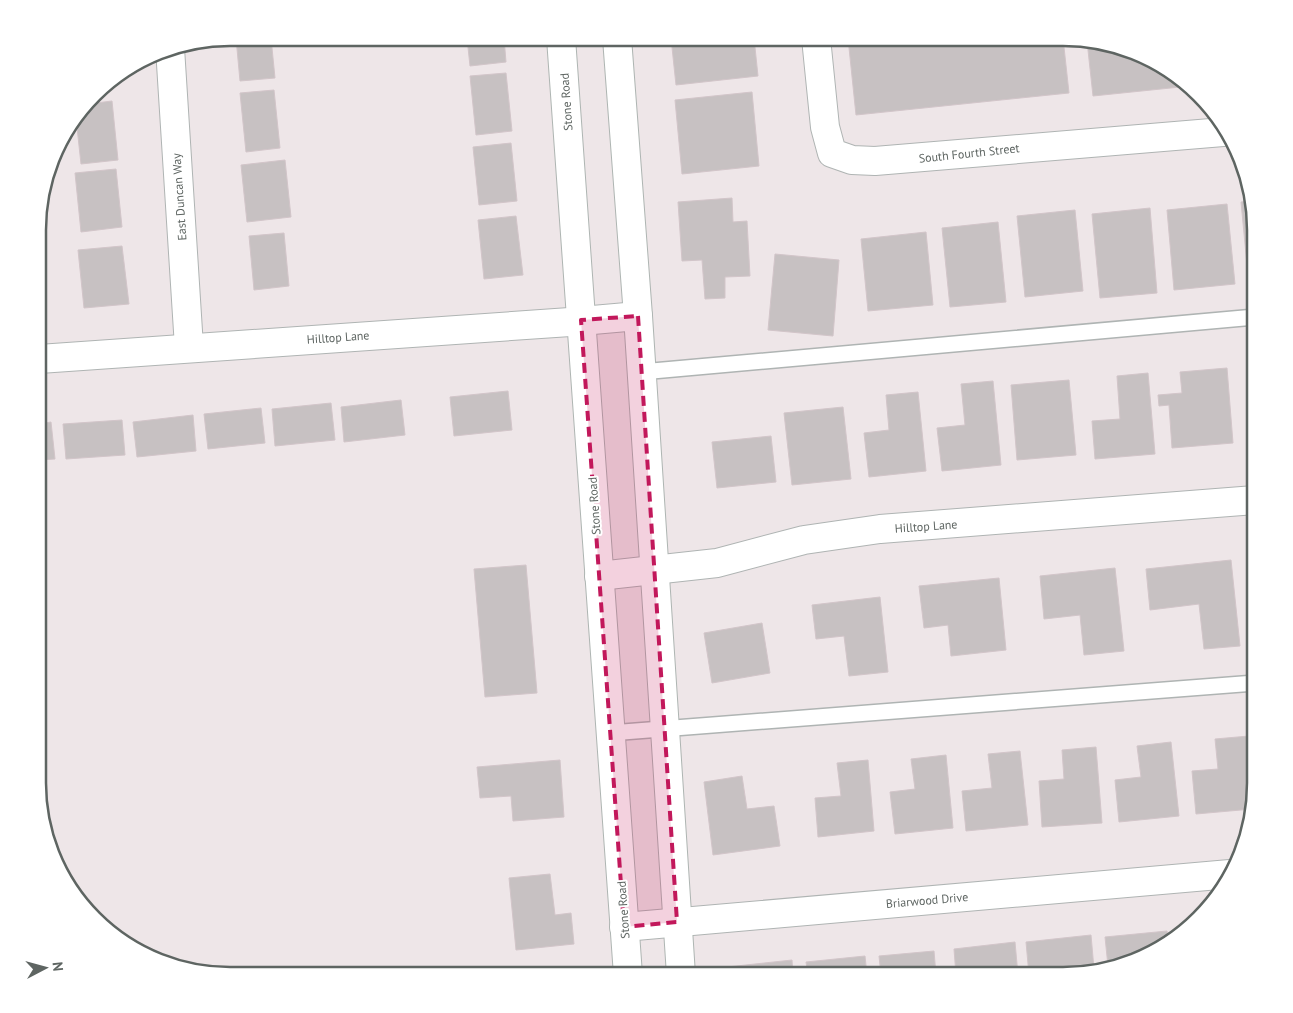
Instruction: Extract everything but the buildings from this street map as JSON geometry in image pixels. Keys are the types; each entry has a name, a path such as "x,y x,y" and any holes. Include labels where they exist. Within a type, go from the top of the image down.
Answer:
{"street":[{"name":"Stone Road","path":"562,46 627,967"},
{"path":"618,46 638,316 680,967"},
{"name":"South Fourth Street","path":"817,46 825,127 832,153 852,160 913,159 1004,149 1219,132"},
{"name":"East Duncan Way","path":"171,56 189,347"},
{"name":"Hilltop Lane","path":"46,358 638,316"},
{"name":"Hilltop Lane","path":"599,576 654,571 717,562 804,540 880,529 1247,501"},
{"name":"Briarwood Drive","path":"624,927 1222,875"}],"lane":[{"path":"641,372 1247,318"},
{"path":"610,733 1247,683"}],"highlighted area":[{"path":"638,316 677,922 624,927 581,320"}]}
